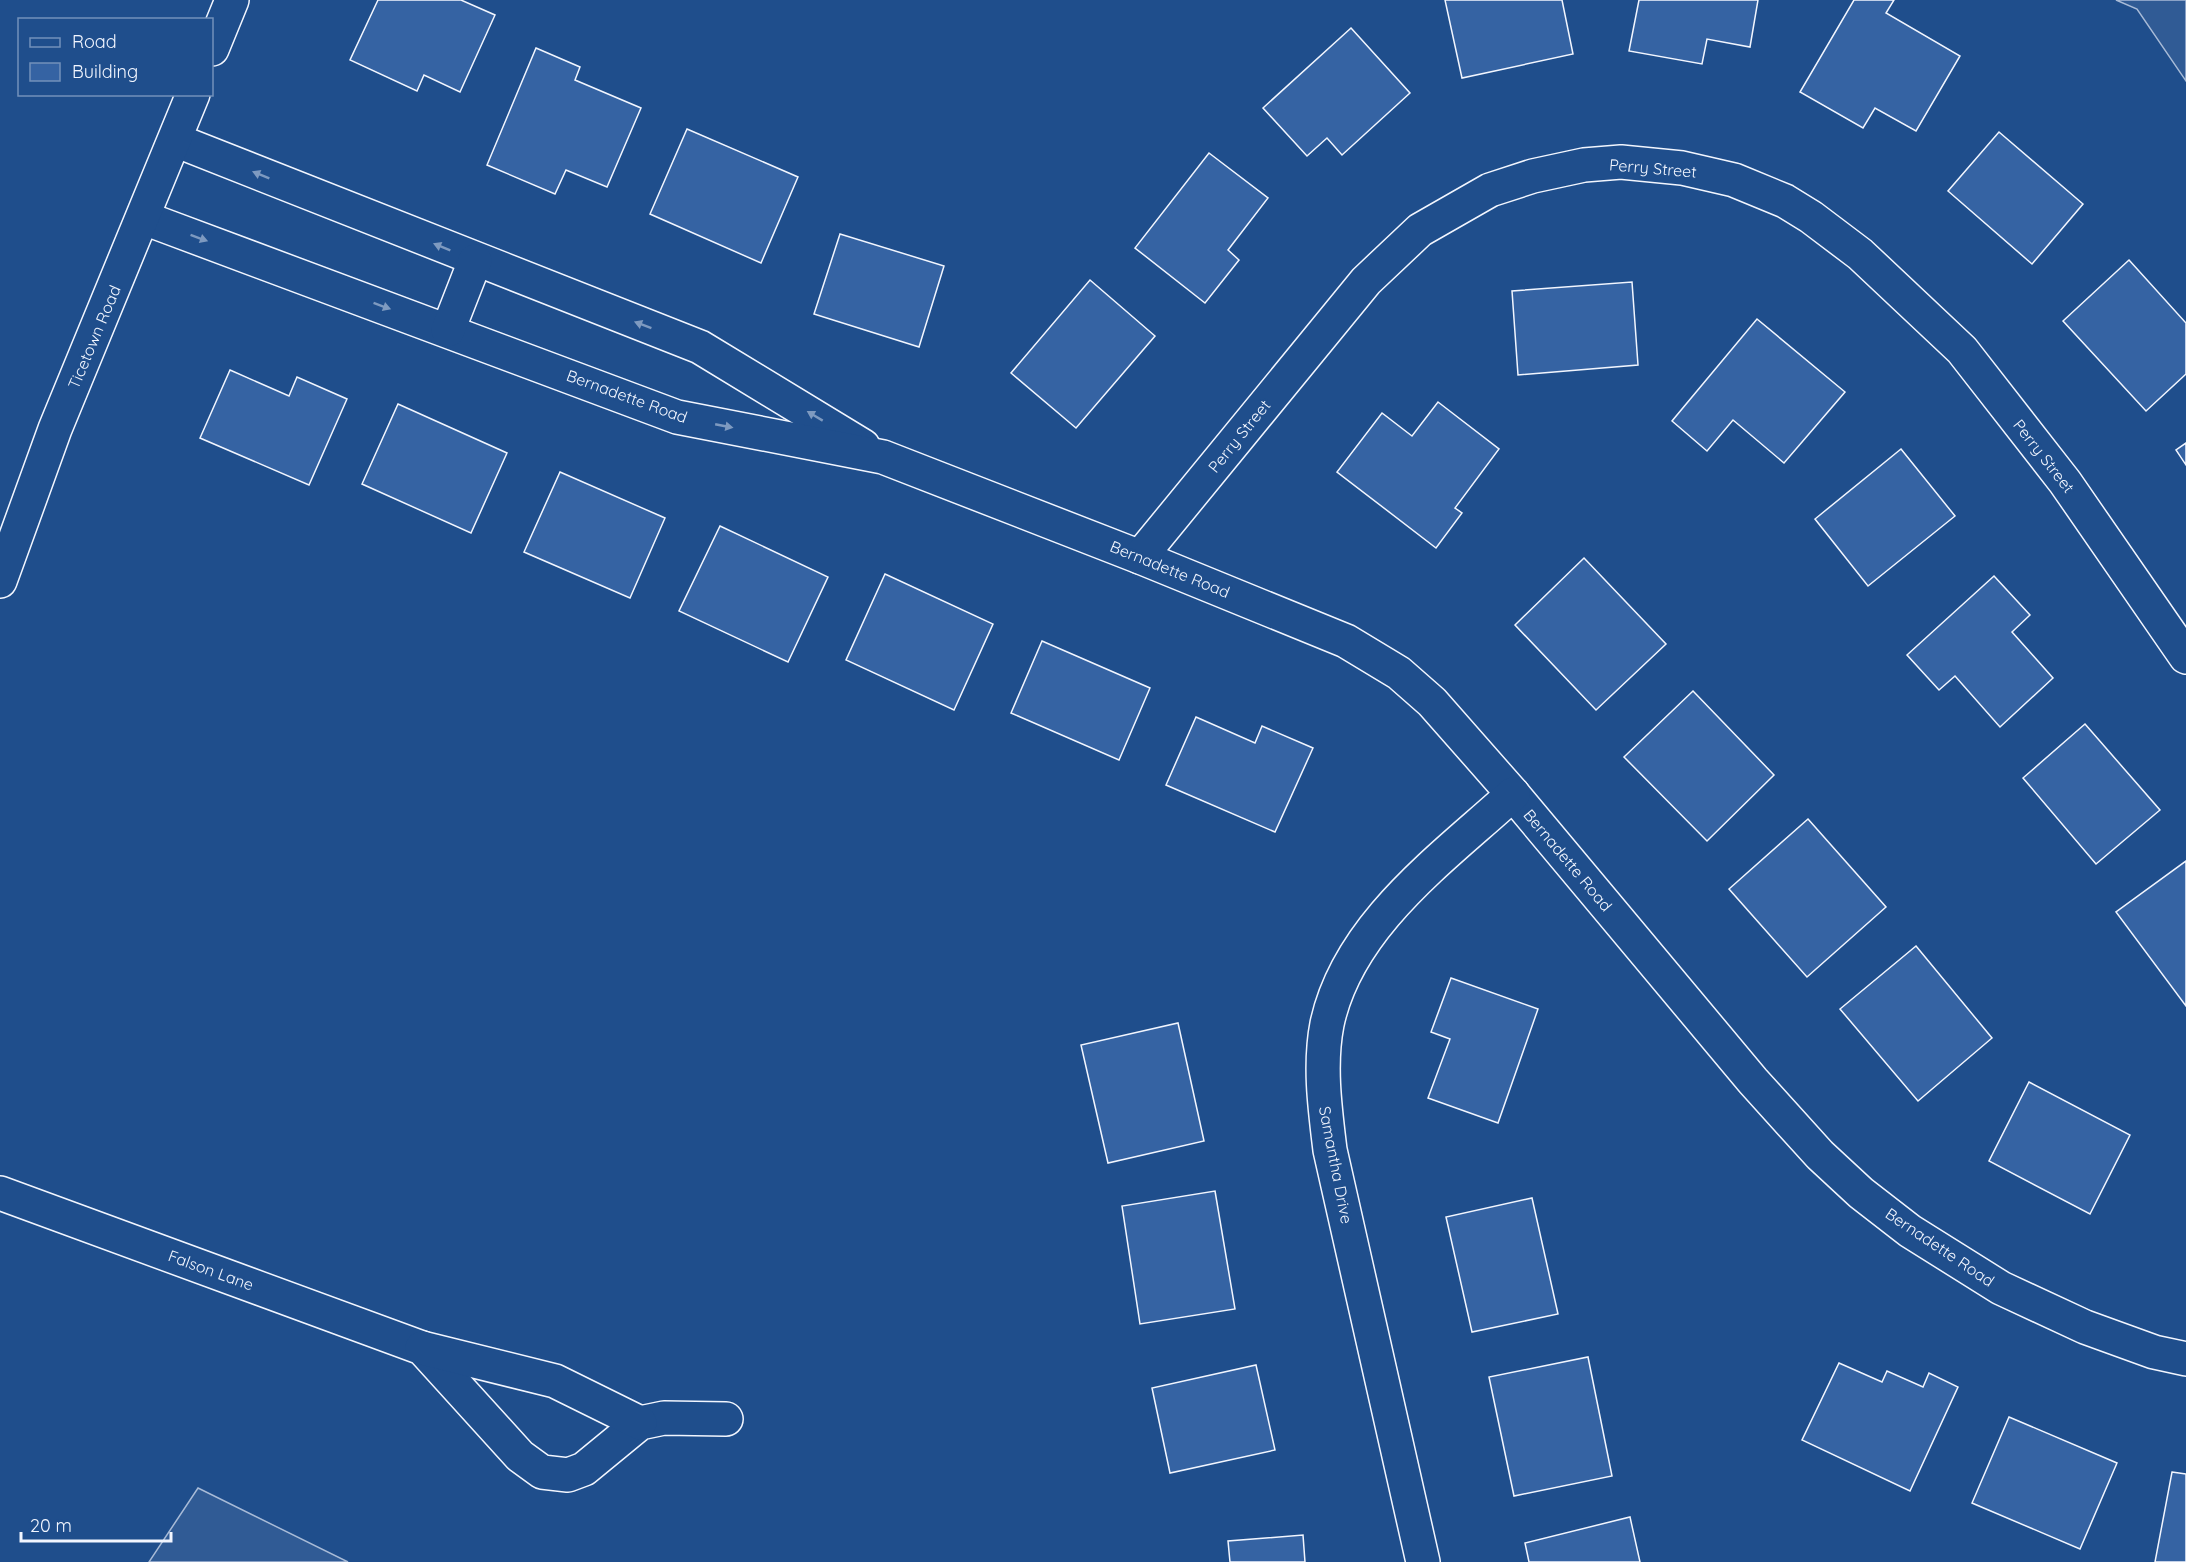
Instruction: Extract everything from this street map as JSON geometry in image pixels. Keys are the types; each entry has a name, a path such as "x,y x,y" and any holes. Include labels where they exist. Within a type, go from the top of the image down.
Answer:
{"street":[{"path":"213,48 232,0"},
{"name":"Ticetown Road","path":"0,581 55,429 144,218 192,96"},
{"name":"Bernadette Road","path":"175,140 475,261 700,347 883,457 1140,557 1346,641 1400,673 1432,702 1513,794 1753,1081 1820,1155 1861,1192 1910,1231 2001,1288 2085,1327 2154,1352 2186,1359"},
{"name":"Perry Street","path":"1140,557 1366,280 1420,230 1490,190 1533,176 1584,165 1622,162 1682,168 1734,180 1785,201 1811,216 1860,254 1962,350 2065,482 2186,657"},
{"name":"Bernadette Road","path":"144,218 677,417 883,457"},
{"path":"448,330 475,261"},
{"name":"Samantha Drive","path":"1423,1562 1330,1150 1323,1091 1327,1024 1340,986 1360,947 1398,901 1513,794"},
{"name":"Falson Lane","path":"0,1193 422,1348 555,1381 640,1423"},
{"name":"Falson Lane","path":"422,1348 520,1456 542,1472 568,1475 584,1469 640,1423 664,1418 726,1419"}],"shaded area":[{"path":"2116,0 2186,0 2186,81 2137,9"},
{"path":"198,1488 348,1562 149,1562"}],"building":[{"path":"378,0 461,0 495,15 460,92 424,75 417,91 350,60"},
{"path":"1445,0 1562,0 1573,54 1462,78"},
{"path":"1639,0 1758,0 1750,47 1707,39 1702,64 1629,51"},
{"path":"1854,0 1894,0 1886,13 1960,56 1916,131 1875,108 1863,128 1800,92"},
{"path":"1351,28 1410,93 1342,155 1327,138 1307,156 1263,108"},
{"path":"536,48 580,67 575,80 641,108 607,187 566,170 555,194 487,165"},
{"path":"687,129 798,177 761,263 650,214"},
{"path":"1999,132 2083,204 2032,264 1948,191"},
{"path":"1209,153 1268,198 1228,250 1239,260 1205,303 1135,248"},
{"path":"840,234 944,266 919,347 814,314"},
{"path":"2129,260 2186,323 2186,374 2146,411 2063,321"},
{"path":"1090,280 1155,336 1076,428 1011,373"},
{"path":"1632,282 1638,365 1518,375 1512,291"},
{"path":"1757,319 1845,392 1784,463 1733,420 1707,451 1672,421"},
{"path":"230,370 289,396 297,377 347,399 309,485 200,438"},
{"path":"1438,402 1499,449 1455,508 1462,513 1436,548 1337,472 1382,413 1412,436"},
{"path":"398,404 507,453 471,533 362,484"},
{"path":"2186,443 2186,465 2176,450"},
{"path":"1901,449 1955,516 1868,586 1815,519"},
{"path":"560,472 665,518 630,598 524,552"},
{"path":"720,526 828,577 788,662 679,611"},
{"path":"1584,558 1666,644 1596,710 1515,625"},
{"path":"885,574 993,624 954,710 846,660"},
{"path":"1994,576 2030,615 2012,632 2053,678 2000,727 1955,676 1939,690 1907,655"},
{"path":"1042,641 1150,688 1119,760 1011,713"},
{"path":"1693,691 1774,775 1707,841 1624,757"},
{"path":"1196,717 1255,743 1262,726 1313,748 1275,832 1166,785"},
{"path":"2085,724 2160,810 2096,864 2023,778"},
{"path":"1808,819 1886,907 1807,977 1729,889"},
{"path":"2186,861 2186,1006 2116,912"},
{"path":"1916,946 1992,1038 1918,1101 1840,1009"},
{"path":"1451,978 1538,1009 1498,1123 1428,1098 1450,1039 1431,1032"},
{"path":"1178,1023 1204,1141 1108,1163 1081,1045"},
{"path":"2029,1082 2130,1135 2090,1214 1989,1161"},
{"path":"1215,1191 1235,1309 1140,1324 1122,1206"},
{"path":"1532,1198 1558,1314 1472,1332 1446,1217"},
{"path":"1588,1357 1612,1476 1514,1496 1489,1377"},
{"path":"1839,1363 1882,1382 1887,1371 1923,1387 1929,1373 1958,1387 1910,1491 1802,1440"},
{"path":"1256,1365 1275,1450 1170,1473 1152,1388"},
{"path":"2009,1417 2117,1463 2080,1549 1972,1503"},
{"path":"2172,1472 2186,1474 2186,1562 2155,1562"},
{"path":"1630,1517 1640,1562 1529,1562 1525,1543"},
{"path":"1303,1535 1305,1562 1230,1562 1228,1541"}]}
